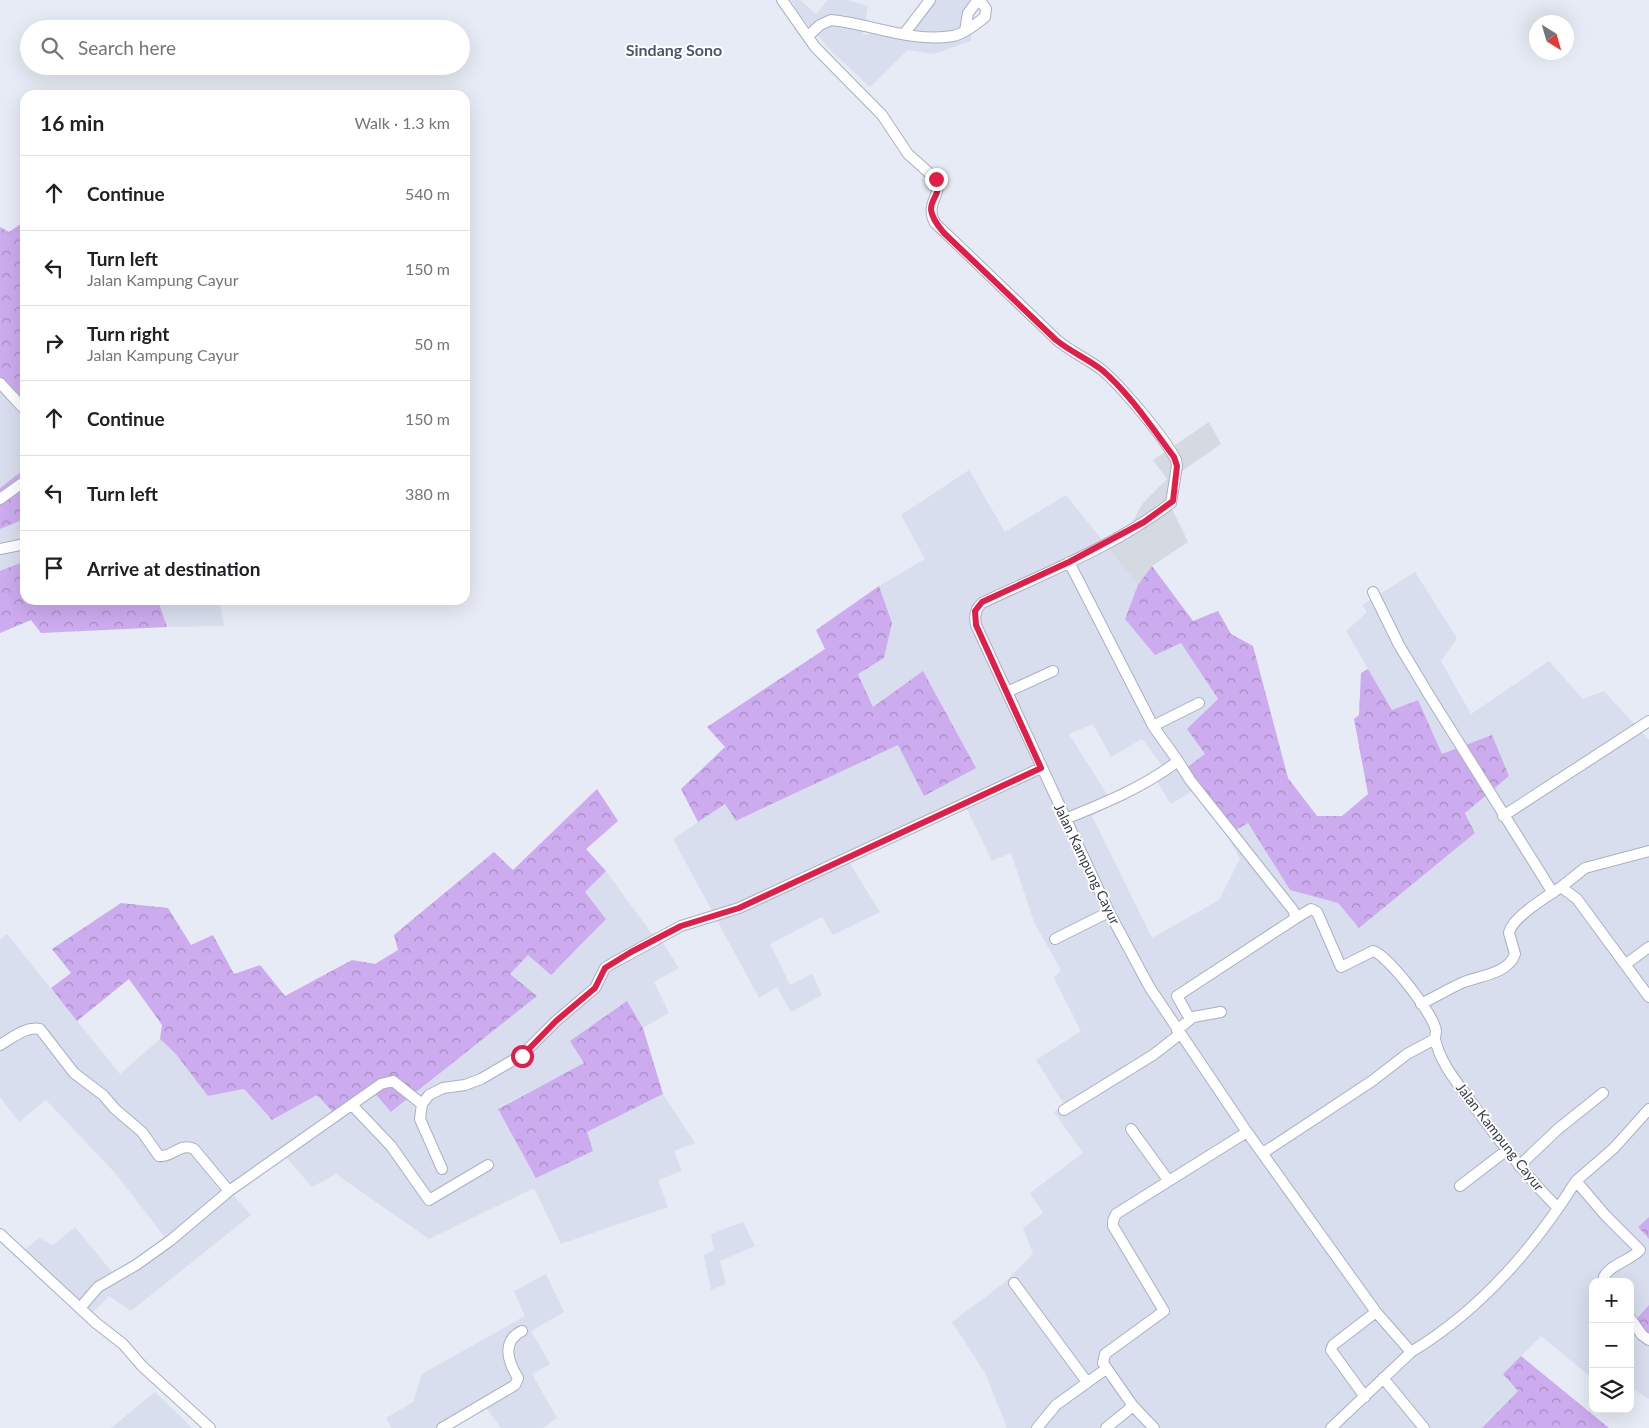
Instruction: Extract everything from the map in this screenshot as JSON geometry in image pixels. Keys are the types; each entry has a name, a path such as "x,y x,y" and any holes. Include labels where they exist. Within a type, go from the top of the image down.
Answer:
{"street":[{"path":"782,0 808,36 829,20 904,34 945,37 965,32 985,17 986,10 979,0 968,13 965,32"},
{"path":"904,34 930,0"},
{"name":"Jalan Kampung Cayur","path":"808,36 882,114 908,154 936,179 938,189 930,209 931,214 944,233 1056,340 1071,352 1100,369 1116,383 1174,457 1177,466 1173,499 1165,508 1144,522 1069,562 982,602 975,611 976,625 1109,912 1150,988 1247,1132 1376,1312 1411,1352"},
{"path":"0,383 20,405"},
{"path":"0,499 20,485"},
{"path":"0,549 20,545"},
{"path":"1069,562 1153,726 1190,780 1293,910 1296,918 1177,996 1190,1020"},
{"path":"1373,592 1399,644 1503,816 1557,890 1578,899 1649,997"},
{"path":"1007,692 1054,671"},
{"path":"1153,726 1200,703"},
{"path":"1503,816 1649,721"},
{"path":"1065,820 1120,796 1156,777 1178,761"},
{"path":"442,1169 423,1130 420,1119 422,1104 436,1090 471,1083 522,1056 562,1014 595,988 605,968 681,926 739,908 1041,768"},
{"path":"1421,1004 1463,982 1498,972 1514,958 1515,951 1509,930 1518,919 1585,868 1649,851"},
{"name":"Jalan Kampung Cayur","path":"1296,918 1311,909 1317,912 1342,967 1372,951 1379,953 1398,972 1421,1004 1436,1031 1434,1039 1442,1062 1519,1166 1557,1207"},
{"path":"1055,939 1109,912"},
{"path":"1626,964 1649,948"},
{"path":"1064,1110 1153,1055 1190,1020 1221,1012"},
{"path":"0,1045 24,1031 33,1028 40,1029 74,1073 103,1095 115,1109 142,1132 159,1156 164,1157 182,1147 194,1149 229,1191"},
{"path":"1263,1152 1372,1081 1408,1054 1434,1039"},
{"path":"85,1303 98,1287 130,1269 171,1240 229,1191 381,1084 392,1081 422,1104"},
{"path":"1519,1166 1558,1129 1603,1093"},
{"path":"352,1105 391,1146 429,1200 447,1192 488,1165"},
{"path":"1330,1428 1411,1352 1439,1333 1484,1295 1527,1248 1576,1181 1614,1148 1649,1109"},
{"path":"1131,1129 1168,1180"},
{"path":"1154,1428 1133,1406 1106,1369 1102,1360 1105,1354 1164,1311 1113,1226 1112,1221 1116,1214 1247,1132"},
{"path":"1460,1186 1507,1150"},
{"path":"1576,1181 1606,1215 1649,1257"},
{"path":"0,1234 85,1303 142,1366 210,1428"},
{"path":"1604,1278 1605,1273 1633,1257 1640,1250"},
{"path":"1014,1283 1087,1382"},
{"path":"1365,1397 1331,1350 1333,1345 1376,1312"},
{"path":"1634,1323 1642,1335 1649,1340"},
{"path":"442,1428 515,1385 518,1378 508,1356 509,1345 512,1338 522,1331"},
{"path":"1037,1428 1056,1405 1106,1369"},
{"path":"1383,1378 1424,1428"},
{"path":"1106,1428 1133,1406"}],"shaded area":[{"path":"791,0 800,0 816,14 828,0 848,0 868,6 863,35 908,26 930,0 981,0 972,12 971,41 934,54 908,50 870,87 831,51 799,14"},
{"path":"0,392 20,394 20,474 0,488"},
{"path":"1209,422 1221,444 1179,473 1172,509 1188,542 1152,566 1138,585 1105,544 1130,526 1143,503 1167,479 1153,460"},
{"path":"969,470 1005,532 1066,495 1138,585 1125,619 1181,642 1218,700 1199,787 1171,804 1153,775 1164,768 1142,739 1111,757 1093,724 1069,734 1113,804 1092,816 1152,938 1219,900 1240,859 1227,835 1248,822 1290,890 1338,903 1359,928 1475,833 1418,700 1392,710 1346,631 1367,612 1362,605 1415,572 1457,638 1441,661 1471,714 1549,661 1583,699 1604,691 1649,740 1649,1217 1638,1227 1649,1239 1649,1305 1634,1322 1634,1278 1589,1278 1589,1376 1541,1336 1503,1374 1518,1391 1482,1428 1007,1428 985,1373 952,1322 1004,1283 1033,1254 1023,1228 1043,1213 1030,1193 1083,1153 1054,1112 1064,1104 1036,1060 1081,1031 1054,978 1061,970 1034,922 1011,853 992,861 967,809 847,859 880,912 833,935 822,917 770,944 790,985 812,974 822,995 791,1012 777,987 759,998 673,839 725,804 737,821 898,745 923,671 873,707 858,674 884,658 892,623 879,586 925,559 901,515"},
{"path":"20,521 20,563 0,571 0,529"},
{"path":"160,605 220,605 224,626 167,627"},
{"path":"606,871 652,934 657,934 679,968 654,982 669,1013 643,1028 627,1002 585,1063 498,1108 587,1132 663,1094 695,1143 674,1151 682,1171 658,1180 668,1207 561,1244 534,1188 429,1239 336,1174 312,1187 286,1157 233,1195 251,1215 131,1311 109,1296 92,1313 22,1252 39,1238 53,1245 75,1227 117,1278 167,1240 116,1174 46,1100 19,1122 0,1097 0,940 7,934 120,1074 160,1039 175,1053 208,1096 244,1089 272,1120 317,1095 372,1090 392,1112 536,996 510,974 528,955 606,918 585,892"},
{"path":"743,1222 755,1246 720,1261 726,1284 711,1290 704,1255 714,1250 711,1234"},
{"path":"546,1274 564,1312 531,1331 550,1364 532,1374 557,1418 543,1428 501,1428 484,1405 454,1425 456,1428 392,1428 386,1418 413,1402 422,1374 525,1316 514,1291"},
{"path":"1634,1330 1649,1340 1649,1399 1634,1390"},
{"path":"155,1392 192,1428 111,1428"}],"green space":[{"path":"20,224 20,398 14,402 0,392 0,227 9,232"},
{"path":"20,473 20,521 0,529 0,488"},
{"path":"20,563 20,605 160,605 167,627 41,633 31,620 0,633 0,571"},
{"path":"1152,566 1193,621 1218,611 1231,634 1253,646 1288,778 1317,816 1342,816 1368,794 1354,719 1359,715 1361,673 1368,669 1392,710 1418,700 1442,754 1492,735 1509,776 1465,813 1475,833 1359,928 1338,903 1290,890 1248,823 1227,835 1199,787 1185,769 1205,754 1187,729 1218,699 1181,643 1155,655 1125,619 1138,585"},
{"path":"879,586 892,623 884,658 858,674 873,707 923,671 976,768 924,796 898,745 736,821 725,804 698,822 681,789 725,747 707,727 825,649 816,630"},
{"path":"597,789 618,821 586,849 606,871 585,892 606,919 551,975 528,955 510,974 537,996 391,1112 372,1090 333,1112 317,1095 272,1120 244,1089 208,1096 175,1053 160,1039 162,1025 129,979 77,1021 51,988 71,973 52,949 121,903 168,908 191,945 213,935 234,974 260,965 285,996 352,960 375,964 398,950 394,935 494,852 513,870"},
{"path":"627,1001 643,1028 663,1094 587,1132 593,1151 536,1178 498,1109 584,1063 570,1041"},
{"path":"1649,1217 1649,1239 1638,1227"},
{"path":"1649,1305 1649,1340 1634,1329 1634,1322"},
{"path":"1521,1356 1609,1428 1482,1428 1518,1391 1503,1374"}],"district":[{"name":"Sindang Sono","path":"674,50"}],"route":[{"path":"522,1056 556,1021 595,988 605,968 631,952 681,926 739,908 1041,768 976,625 975,611 982,602 1069,562 1144,522 1173,501 1177,466 1174,457 1116,383 1100,369 1071,352 1056,340 944,233 935,222 930,209 938,189 936,179"}]}
